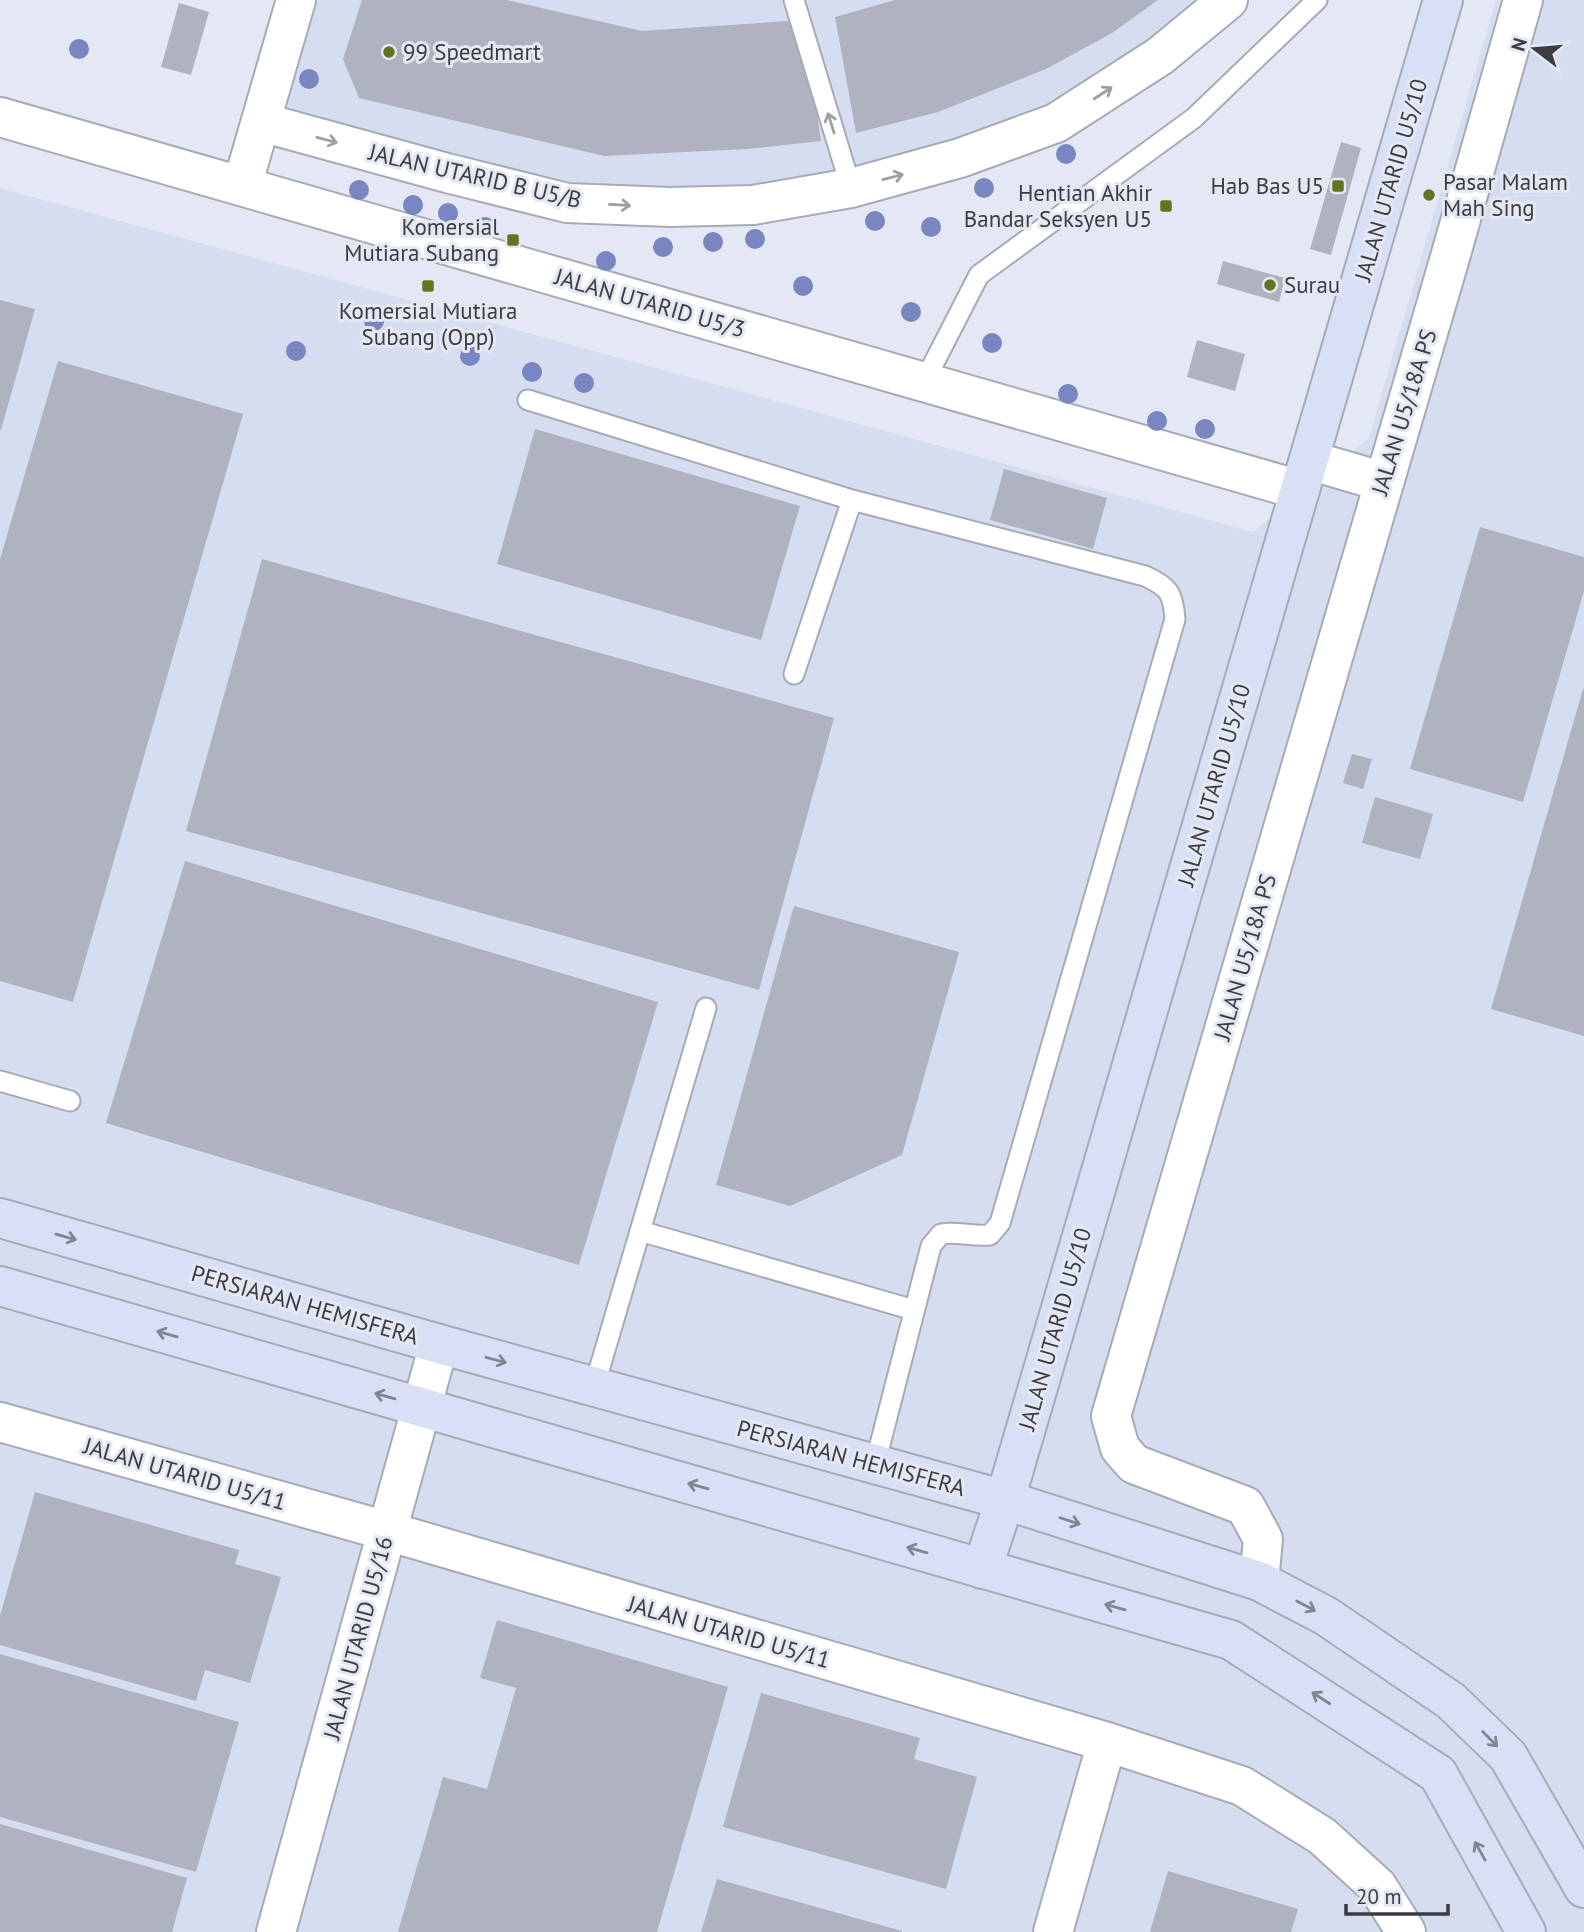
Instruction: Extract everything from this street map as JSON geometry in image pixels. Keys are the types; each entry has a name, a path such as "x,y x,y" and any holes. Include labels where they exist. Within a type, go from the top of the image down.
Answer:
{"street":[{"path":"242,186 296,0"},
{"name":"JALAN UTARID B U5/B","path":"261,122 567,203 670,207 753,205 851,188 960,158 1056,123 1160,56 1228,0"},
{"name":"JALAN UTARID U5/10","path":"982,1569 1005,1500 1443,0"},
{"name":"JALAN U5/18A PS","path":"1259,1581 1263,1539 1245,1506 1134,1464 1120,1448 1111,1416 1523,0"},
{"name":"JALAN UTARID U5/3","path":"0,117 924,382 1305,475 1384,482"},
{"name":"PERSIARAN HEMISFERA","path":"0,1218 439,1344 1005,1500 1259,1581 1326,1616 1451,1701 1508,1756 1584,1888"},
{"path":"0,1286 1231,1640 1438,1774 1525,1932"},
{"name":"JALAN UTARID U5/16","path":"276,1932 439,1344"},
{"name":"JALAN UTARID U5/11","path":"0,1422 387,1531 1107,1742 1242,1786 1322,1836 1377,1886 1406,1932"},
{"path":"1053,1932 1107,1742"}],"lane":[{"path":"794,0 851,188"},
{"path":"924,382 979,275 1194,118 1317,0"},
{"path":"528,400 852,500 1145,576 1163,584 1173,598 1175,619 1000,1223 990,1235 975,1237 956,1231 941,1234 932,1246 875,1464"},
{"path":"794,674 852,500"},
{"path":"594,1387 706,1008"},
{"path":"0,1082 70,1101"},
{"path":"640,1231 914,1310"}],"shaded area":[{"path":"312,0 1205,0 1053,110 953,146 751,192 575,192 279,111"},
{"path":"1496,0 1584,0 1584,1932 0,1932 0,188 1253,532 1369,438"}],"building":[{"path":"362,0 507,0 642,31 803,20 821,141 747,149 604,156 359,98 343,59"},
{"path":"895,0 1158,0 1112,33 1046,69 938,112 856,133 835,17"},
{"path":"179,3 209,12 191,75 161,67"},
{"path":"1341,142 1361,148 1331,255 1310,249"},
{"path":"1223,261 1285,278 1279,302 1217,284"},
{"path":"0,300 35,309 1,430 0,429"},
{"path":"1197,340 1245,354 1235,391 1187,377"},
{"path":"58,361 243,414 73,1002 0,981 0,559"},
{"path":"535,429 800,506 761,640 497,564"},
{"path":"1004,469 1107,498 1093,549 990,520"},
{"path":"1480,527 1584,557 1584,591 1523,802 1410,769"},
{"path":"262,559 834,718 759,990 186,831"},
{"path":"1584,689 1584,1036 1491,1009"},
{"path":"1352,754 1372,759 1363,789 1343,783"},
{"path":"1375,797 1433,814 1420,859 1362,843"},
{"path":"185,861 658,1002 579,1265 106,1123"},
{"path":"794,906 959,952 902,1155 790,1206 716,1185"},
{"path":"35,1492 239,1550 235,1564 281,1577 250,1683 205,1670 196,1701 0,1645 0,1616"},
{"path":"497,1620 728,1687 657,1932 398,1932 443,1777 487,1789 516,1688 480,1678"},
{"path":"0,1654 239,1722 196,1872 0,1817"},
{"path":"761,1693 920,1738 914,1759 977,1777 946,1889 723,1827"},
{"path":"0,1824 187,1878 172,1932 0,1932"},
{"path":"1168,1871 1298,1909 1291,1932 1150,1932"},
{"path":"717,1879 902,1931 902,1932 701,1932"}],"place":[{"name":"99 Speedmart","path":"389,52"},
{"name":"Hab Bas U5","path":"1338,186"},
{"name":"Pasar Malam Mah Sing","path":"1429,195"},
{"name":"Hentian Akhir Bandar Seksyen U5","path":"1166,206"},
{"name":"Komersial Mutiara Subang","path":"513,240"},
{"name":"Surau","path":"1270,285"},
{"name":"Komersial Mutiara Subang (Opp)","path":"428,286"}]}
